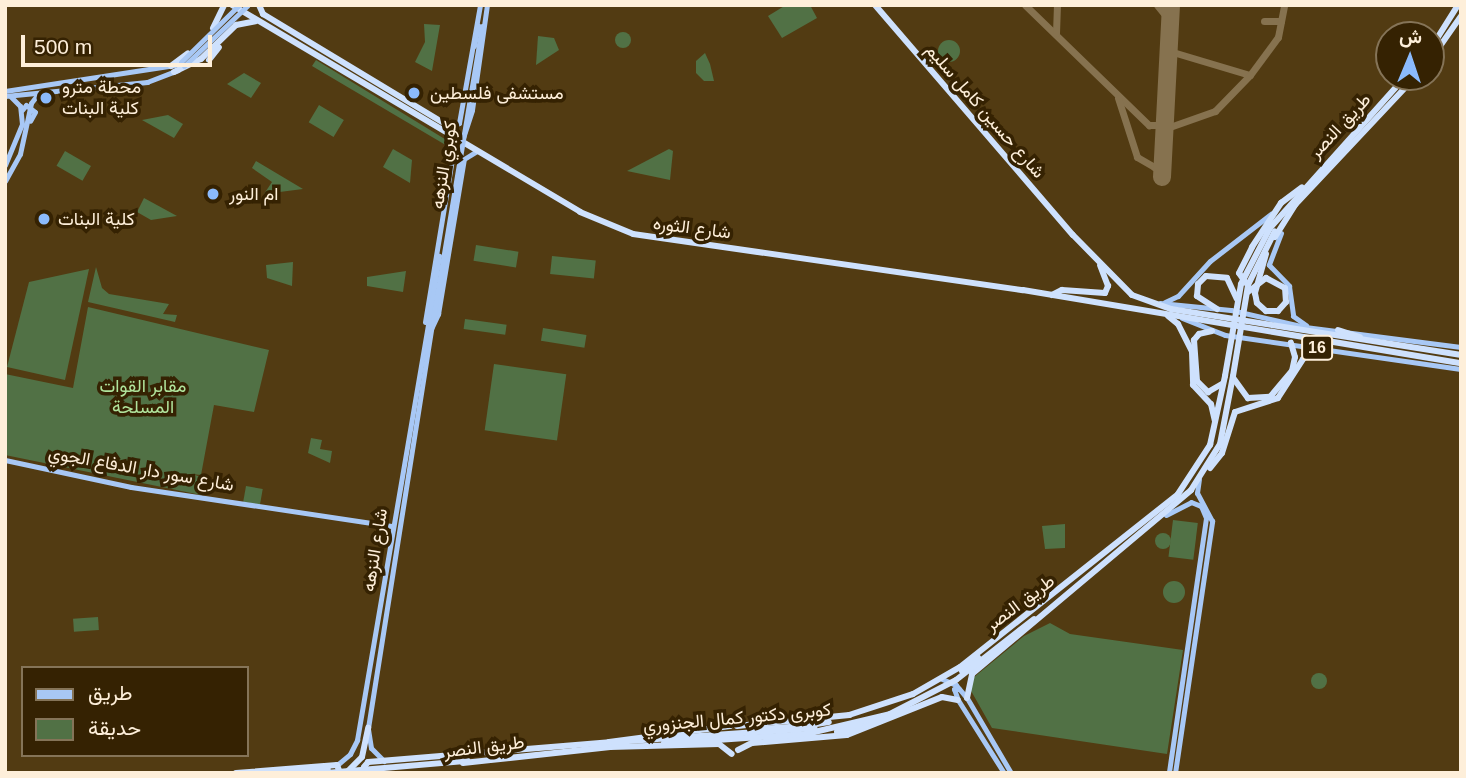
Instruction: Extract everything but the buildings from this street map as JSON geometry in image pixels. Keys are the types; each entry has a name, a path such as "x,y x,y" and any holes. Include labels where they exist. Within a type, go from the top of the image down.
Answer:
{"highway":[{"path":"173,69 222,18 224,5"},
{"name":"شارع الثوره","path":"236,5 249,8 254,18 589,217 633,234 1052,295 1163,314 1206,317"},
{"path":"259,5 267,17 452,127 452,134 435,127"},
{"name":"شارع حسين كامل سليم","path":"875,5 1073,235 1127,292 1152,302"},
{"path":"1445,23 1458,5"},
{"path":"1445,39 1461,16"},
{"path":"209,60 222,48 232,19 222,18"},
{"path":"173,69 199,60 226,33 243,22 261,22"},
{"name":"طريق النصر","path":"1277,231 1302,187 1392,91"},
{"name":"طريق النصر","path":"1277,231 1296,203 1402,91"},
{"path":"1277,231 1253,280 1243,283 1239,273 1244,262 1281,203 1302,187"},
{"path":"1212,331 1194,340 1197,383 1213,392 1229,376 1249,262 1277,231"},
{"path":"1241,298 1264,279 1285,288 1285,304 1275,312 1261,308 1255,297 1267,250"},
{"path":"1052,295 1062,290 1105,293 1108,286 1100,263"},
{"path":"1217,309 1201,302 1196,291 1202,278 1216,274 1231,282 1241,298"},
{"path":"1152,302 1206,317"},
{"path":"1163,314 1177,322 1186,339 1194,360 1193,385 1212,404 1216,428"},
{"name":"16","path":"1206,317 1461,355"},
{"name":"16","path":"1206,317 1461,363"},
{"path":"1338,330 1368,341"},
{"path":"1229,376 1248,398 1270,397 1292,371 1291,343"},
{"path":"1205,471 1220,457 1233,415 1243,407 1278,398 1303,359 1317,348"},
{"name":"طريق النصر","path":"972,674 1043,609 1170,502 1197,470 1216,428 1229,376"},
{"name":"طريق النصر","path":"384,761 466,757 612,744 716,731 733,726 757,727 827,719 875,708 933,684 1043,609 1166,515 1205,471 1223,436 1229,376"},
{"name":"كوبرى دكتور كمال الجنزوري","path":"612,744 835,725 899,706 962,671 1043,609"},
{"name":"كوبرى دكتور كمال الجنزوري","path":"612,744 779,736 844,727 910,705 964,674 1032,617"},
{"path":"952,673 959,680 972,674"},
{"path":"967,698 972,674"},
{"path":"933,684 940,698"},
{"path":"716,731 719,744 735,752 759,742 835,737 894,720 940,698 958,700"},
{"path":"742,733 829,722 875,708"},
{"path":"779,736 833,733 894,720"},
{"path":"757,727 747,735 759,742"},
{"path":"346,773 362,757 368,728"},
{"name":"طريق النصر","path":"612,744 719,744"},
{"path":"289,773 466,757"},
{"path":"326,773 466,757"},
{"name":"طريق النصر","path":"362,773 466,757"},
{"path":"368,772 364,767 368,762 384,761"},
{"path":"236,773 307,768 338,769"},
{"path":"294,773 307,768"}],"main road":[{"path":"182,64 236,5"},
{"path":"452,137 466,136 472,110 480,5"},
{"path":"452,127 460,123 481,16 486,5"},
{"path":"7,94 146,82 182,64 249,8"},
{"name":"كوبري النزهه","path":"431,318 481,16"},
{"path":"7,94 173,69"},
{"path":"5,181 20,154 29,124 30,108 40,93"},
{"path":"7,94 22,111"},
{"path":"5,165 19,137 24,106 30,108"},
{"path":"462,108 472,110"},
{"name":"شارع النزهه","path":"338,769 354,749 361,713 429,331 452,137"},
{"name":"شارع النزهه","path":"429,331 438,314 461,173 466,155 477,151"},
{"path":"450,171 461,173"},
{"path":"1152,302 1178,296 1210,261 1256,229 1281,203"},
{"path":"1277,231 1270,252 1269,266 1289,286 1293,316 1311,328"},
{"path":"1152,302 1245,312 1275,312"},
{"path":"1245,312 1311,328 1338,330"},
{"name":"16","path":"1176,315 1212,331 1461,369"},
{"name":"شارع النزهه","path":"384,761 371,748 369,718 431,318"},
{"name":"16","path":"1338,330 1461,347"},
{"name":"شارع سور دار الدفاع الجوي","path":"5,459 186,494 393,526"},
{"path":"1166,515 1194,502 1198,496 1199,479"},
{"path":"1191,642 1212,521 1209,508 1198,496"},
{"path":"1175,773 1206,518 1194,502"},
{"path":"1169,773 1190,650"},
{"path":"370,663 379,660"},
{"path":"370,663 377,669"},
{"path":"942,679 962,691 1011,773"},
{"path":"962,691 954,689 958,700 1004,773"},
{"path":"361,713 369,718"}],"green space":[{"path":"786,5 810,5 817,18 782,38 768,16"},
{"path":"424,24 440,25 432,71 415,62 425,42"},
{"path":"620,32 626,32 631,40 629,46 620,48 615,43 615,37"},
{"path":"538,36 554,38 559,50 536,65"},
{"path":"949,40 957,43 960,51 957,59 949,62 941,59 938,51 941,43"},
{"path":"705,53 714,81 704,81 696,73 696,61"},
{"path":"316,60 448,141 449,147 312,66"},
{"path":"244,73 261,83 251,98 227,84"},
{"path":"319,105 344,120 334,137 309,122"},
{"path":"168,115 183,124 174,138 142,120"},
{"path":"393,149 412,160 410,183 383,167"},
{"path":"669,149 673,151 670,180 627,171"},
{"path":"65,151 91,166 82,181 56,166"},
{"path":"256,161 303,189 264,194 272,182 252,168"},
{"path":"144,198 177,216 151,220 137,212"},
{"path":"476,245 518,252 516,268 473,261"},
{"path":"552,256 596,261 594,279 550,274"},
{"path":"293,262 292,286 267,278 266,265"},
{"path":"96,267 102,288 109,294 169,304 163,314 177,315 175,322 88,302"},
{"path":"89,269 65,380 7,367 29,282"},
{"path":"406,271 403,292 367,286 367,277"},
{"name":"مقابر القوات المسلحة","path":"88,307 269,350 254,412 214,405 201,475 192,474 204,478 201,495 5,455 5,374 73,388"},
{"path":"465,319 507,325 505,335 464,329"},
{"path":"543,328 586,335 584,348 541,341"},
{"path":"494,364 566,374 557,441 485,430"},
{"path":"311,438 322,440 320,449 332,451 330,463 308,453"},
{"path":"246,486 263,489 260,505 243,502"},
{"path":"1173,520 1198,523 1193,560 1168,557"},
{"path":"1065,524 1065,548 1045,549 1042,526"},
{"path":"1160,533 1166,533 1171,541 1169,547 1160,549 1155,544 1155,538"},
{"path":"1174,581 1184,588 1185,592 1178,602 1174,603 1164,596 1163,592 1170,582"},
{"path":"98,617 99,630 74,632 73,619"},
{"path":"1050,623 1070,634 1183,650 1167,754 992,728 970,689 973,678 1024,636"},
{"path":"1319,673 1325,675 1325,687 1319,689 1313,687 1311,681 1313,675"}],"taxiway":[{"path":"1025,5 1149,125 1161,125 1165,119"},
{"path":"1056,33 1057,5"},
{"path":"1157,5 1170,21"},
{"path":"1176,53 1250,75 1278,37 1284,5"},
{"path":"1264,21 1281,21"},
{"path":"1164,129 1215,111 1250,75"},
{"path":"1118,98 1137,157 1154,167 1163,161"}],"runway":[{"path":"1162,177 1171,5"}],"place":[{"name":"مستشفى فلسطين","path":"414,93"},
{"name":"محطة مترو كلية البنات","path":"46,98"},
{"name":"ام النور","path":"213,194"},
{"name":"كلية البنات","path":"44,219"}]}
